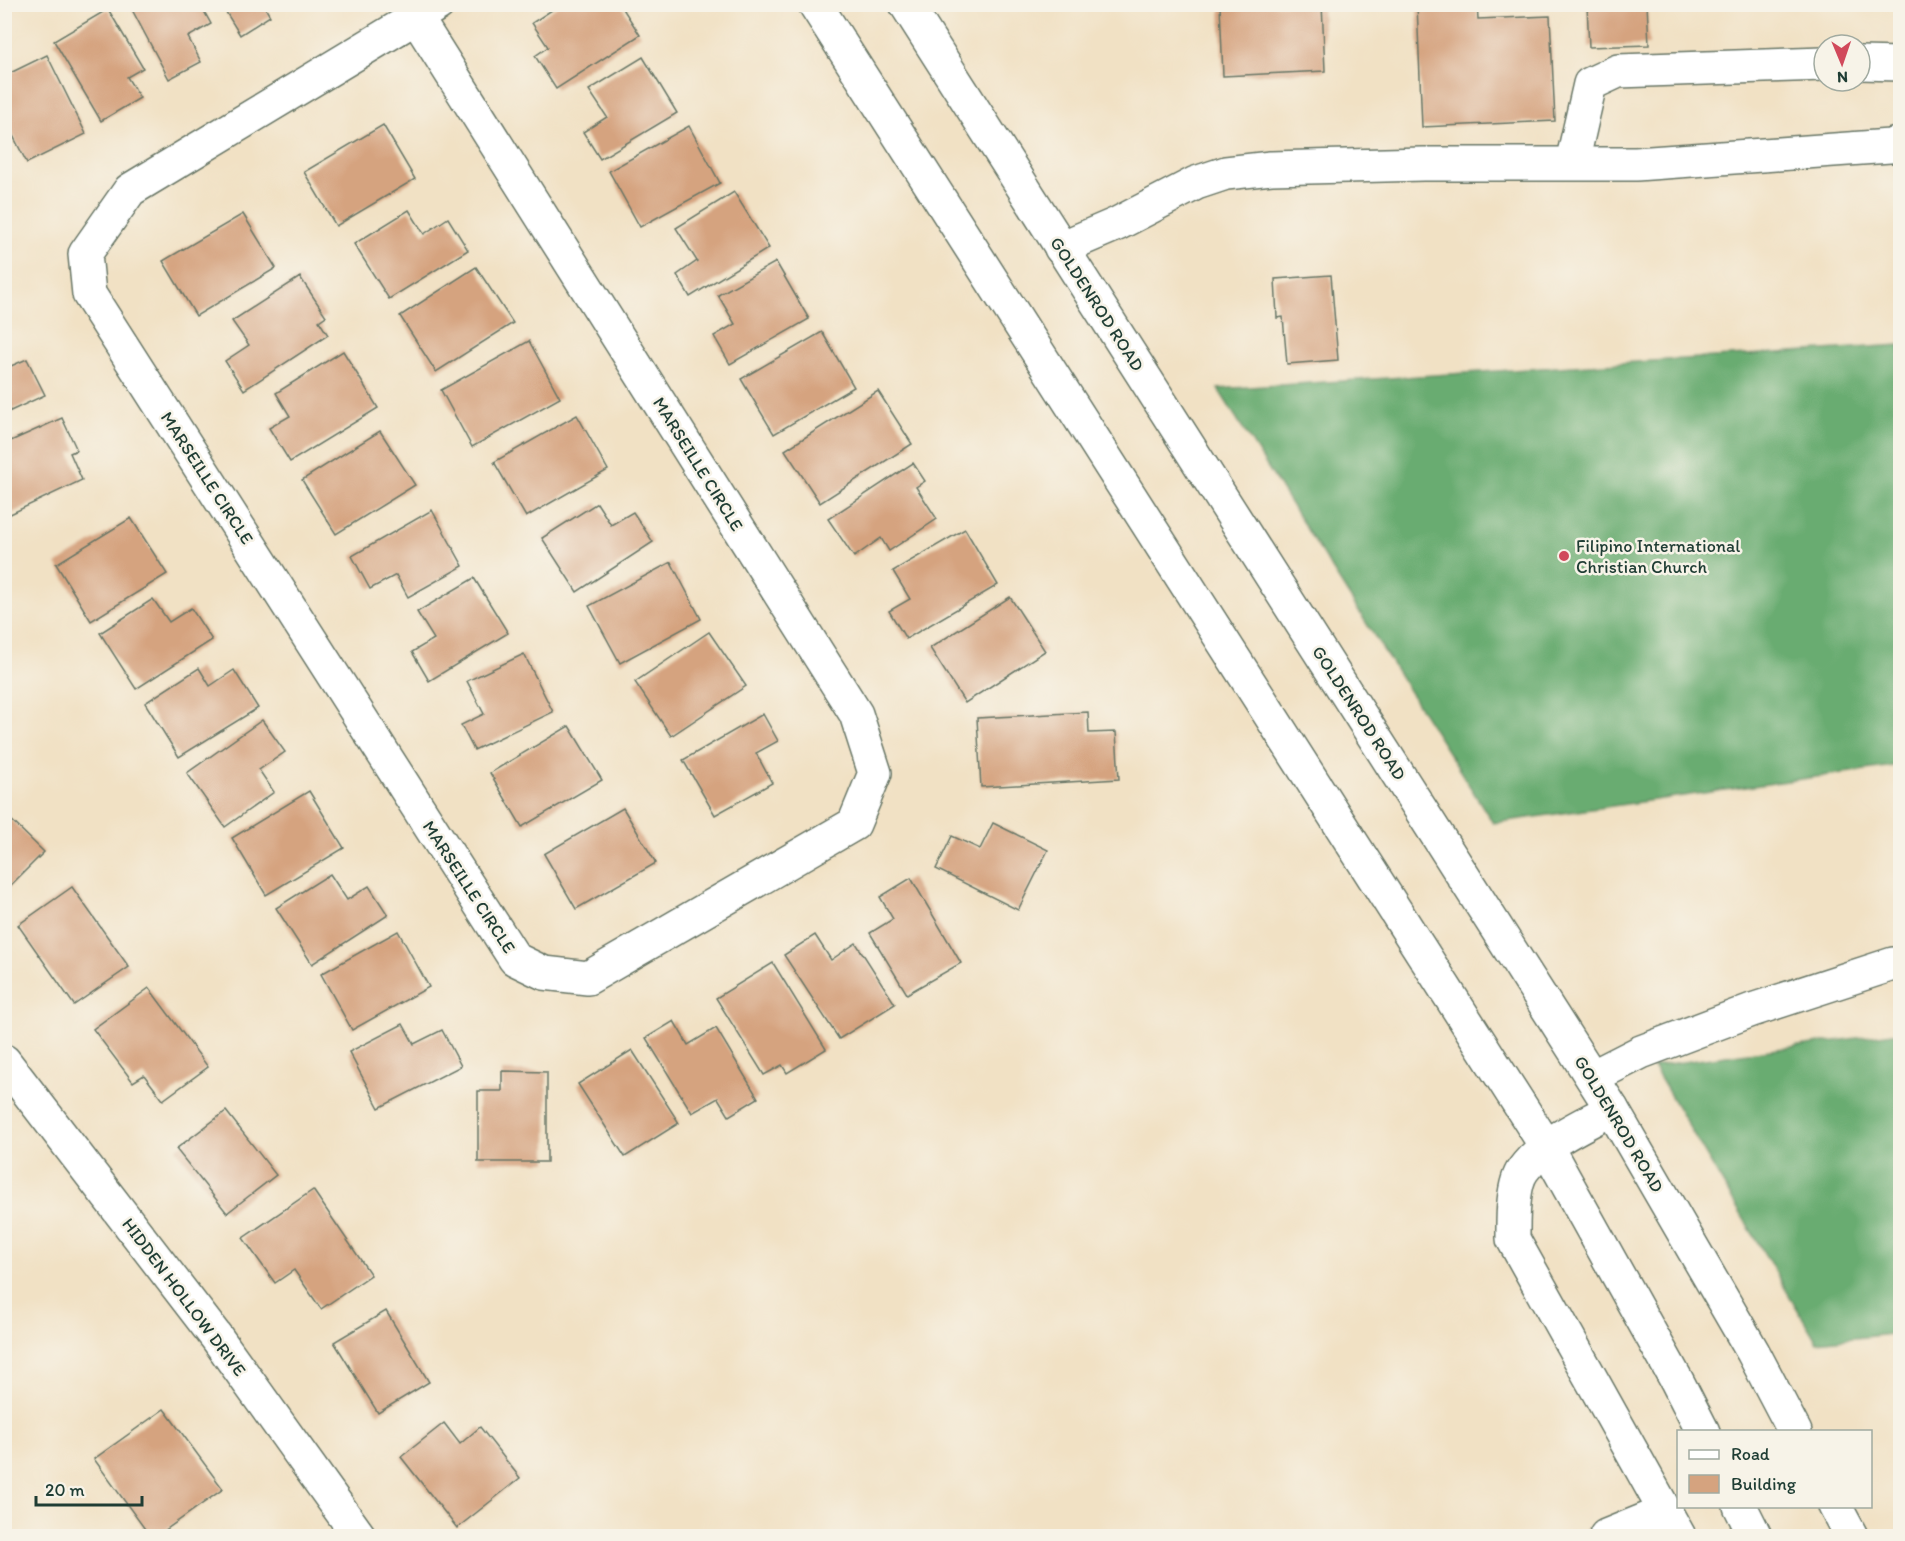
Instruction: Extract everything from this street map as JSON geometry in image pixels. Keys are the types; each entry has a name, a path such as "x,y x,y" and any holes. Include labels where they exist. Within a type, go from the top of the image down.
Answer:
{"main road":[{"path":"815,4 1546,1146 1677,1381 1702,1430"},
{"name":"GOLDENROD ROAD","path":"906,4 1612,1109 1753,1352 1794,1430"},
{"name":"MARSEILLE CIRCLE","path":"428,12 856,714 875,773 854,824 588,978 544,973 515,959 89,294 85,254 130,190 428,12"},
{"path":"1872,63 1900,64"},
{"path":"1572,163 1590,84 1618,71 1812,64"},
{"path":"1061,248 1117,224 1196,183 1226,174 1271,168 1413,164 1636,165 1900,144"},
{"path":"1592,1077 1652,1048 1752,1011 1893,964"},
{"name":"HIDDEN HOLLOW DRIVE","path":"4,1060 217,1338 359,1536"},
{"path":"1606,1536 1672,1524 1514,1239 1513,1206 1522,1171 1546,1146 1612,1109"},
{"path":"1741,1508 1755,1536"},
{"path":"1836,1508 1851,1536"}],"green space":[{"path":"1900,345 1900,765 1493,823 1218,389"},
{"path":"1900,1032 1900,1333 1817,1342 1653,1066"}],"building":[{"path":"129,4 200,4 211,24 188,37 201,62 169,79"},
{"path":"221,4 263,4 270,16 240,35"},
{"path":"561,4 620,4 640,35 556,89 535,56 548,47 532,23"},
{"path":"1322,4 1325,71 1223,76 1220,5"},
{"path":"1417,4 1477,4 1478,19 1550,16 1555,121 1422,127"},
{"path":"1647,4 1649,45 1589,47 1587,5"},
{"path":"108,9 143,68 127,77 140,98 101,121 54,41"},
{"path":"47,55 86,134 27,163 4,118 4,76"},
{"path":"643,57 677,113 600,159 583,132 607,117 589,90"},
{"path":"383,125 415,179 336,226 304,172"},
{"path":"689,126 720,183 640,227 609,171"},
{"path":"734,192 769,248 690,297 677,275 697,261 676,228"},
{"path":"409,210 424,234 448,218 468,250 389,299 354,244"},
{"path":"243,214 276,268 196,316 163,261"},
{"path":"776,262 809,319 730,364 714,336 735,324 718,295"},
{"path":"476,267 513,323 436,372 400,316"},
{"path":"1331,275 1338,360 1287,364 1283,317 1277,318 1275,279"},
{"path":"300,277 326,316 319,321 328,335 244,390 225,361 249,345 232,321"},
{"path":"822,332 854,387 774,434 741,379"},
{"path":"529,341 560,398 472,447 441,390"},
{"path":"343,351 378,408 290,462 269,428 290,416 276,393"},
{"path":"27,359 45,395 4,414 4,369"},
{"path":"878,391 912,444 820,503 785,450"},
{"path":"577,415 608,470 526,517 494,462"},
{"path":"62,418 77,450 70,453 82,480 4,517 4,444"},
{"path":"380,431 415,485 336,534 302,480"},
{"path":"913,463 925,481 916,487 937,519 889,551 881,538 854,557 828,519"},
{"path":"597,503 611,525 633,512 653,542 577,592 542,538"},
{"path":"432,510 463,566 408,597 396,575 370,589 352,556"},
{"path":"131,518 167,574 91,621 56,564"},
{"path":"965,529 998,585 906,639 889,611 910,599 893,571"},
{"path":"671,562 701,619 620,663 589,606"},
{"path":"474,578 508,633 429,681 412,652 434,639 417,612"},
{"path":"1010,597 1045,651 965,703 930,648"},
{"path":"153,599 169,622 191,608 212,640 136,689 100,633"},
{"path":"709,632 746,686 671,736 635,682"},
{"path":"524,654 553,712 474,750 461,725 484,714 467,681"},
{"path":"199,668 210,686 234,670 258,708 179,757 145,703"},
{"path":"1088,712 1089,733 1116,732 1119,779 981,787 977,718"},
{"path":"763,714 778,741 756,753 772,783 715,815 683,760"},
{"path":"262,720 285,752 259,770 274,792 225,827 187,773"},
{"path":"569,726 602,780 522,827 490,773"},
{"path":"309,791 344,848 266,895 232,838"},
{"path":"623,808 656,863 576,909 544,854"},
{"path":"4,813 44,852 4,892"},
{"path":"993,823 1048,850 1018,910 936,869 952,836 980,849"},
{"path":"330,874 347,900 369,886 388,915 312,964 276,908"},
{"path":"911,878 961,963 907,994 870,933 893,919 880,897"},
{"path":"72,887 129,967 74,1005 18,925"},
{"path":"398,931 429,987 352,1030 321,974"},
{"path":"815,935 831,960 856,943 895,1004 839,1039 784,955"},
{"path":"773,963 826,1049 787,1073 782,1065 764,1075 716,998"},
{"path":"149,988 208,1067 163,1100 144,1075 133,1082 93,1029"},
{"path":"674,1021 688,1045 716,1028 758,1098 729,1116 718,1098 692,1113 646,1038"},
{"path":"403,1024 414,1044 442,1030 461,1066 379,1108 349,1052"},
{"path":"632,1050 679,1123 625,1157 578,1084"},
{"path":"502,1071 547,1072 547,1162 478,1162 478,1091 502,1091"},
{"path":"226,1111 276,1175 227,1213 176,1149"},
{"path":"313,1190 371,1275 321,1309 294,1270 275,1283 243,1238"},
{"path":"386,1311 429,1382 378,1413 334,1342"},
{"path":"164,1409 223,1489 157,1536 150,1536 94,1459"},
{"path":"444,1423 460,1444 480,1427 520,1478 457,1528 401,1457"}],"place":[{"name":"Filipino International Christian Church","path":"1564,556"}]}
